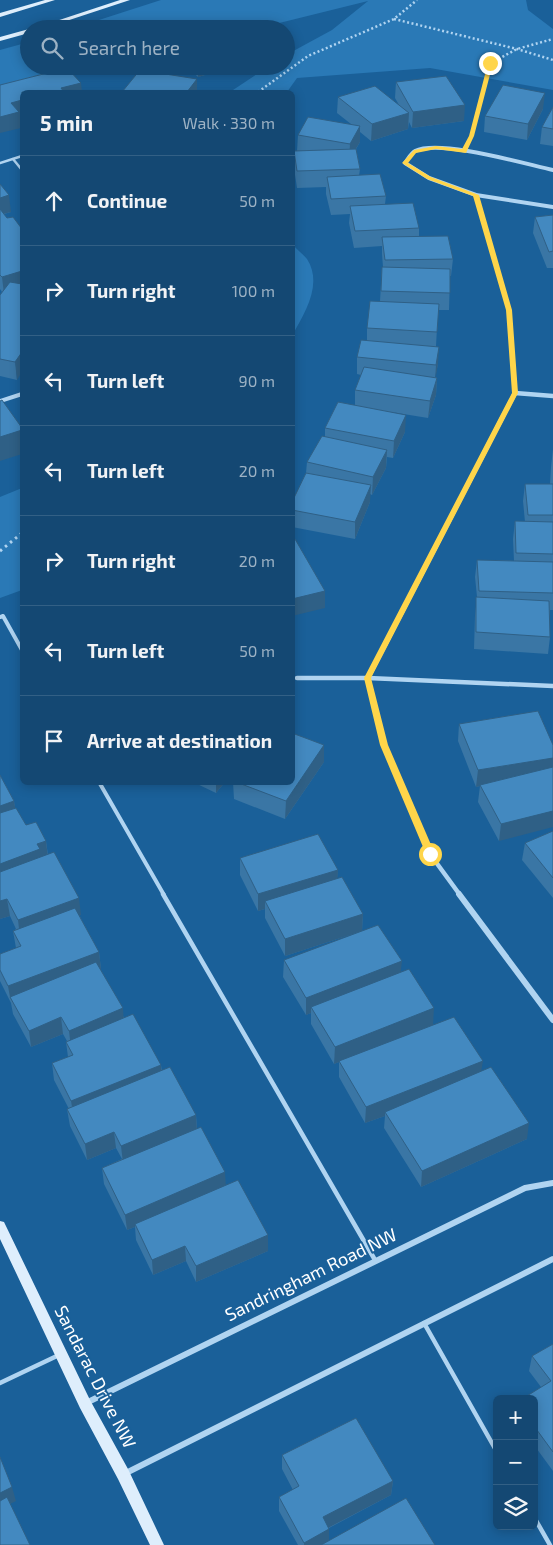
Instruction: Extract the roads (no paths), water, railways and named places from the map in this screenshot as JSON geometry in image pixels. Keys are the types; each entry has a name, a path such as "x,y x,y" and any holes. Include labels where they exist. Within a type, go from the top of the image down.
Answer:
{"main road":[{"path":"0,15 52,0"},
{"path":"64,20 127,0"},
{"path":"0,39 20,33"},
{"name":"Sandarac Drive NW","path":"0,1226 60,1354 158,1545"}],"street":[{"path":"553,170 464,151 436,148 414,152 405,163 429,178 476,195 553,207"},
{"path":"476,195 509,310 515,393 368,678 384,745 430,854 553,1020"},
{"path":"515,393 553,396"},
{"path":"297,678 368,678 553,686"},
{"name":"Sandringham Road NW","path":"85,1404 524,1188 553,1183"},
{"path":"123,1474 553,1259"}],"lane":[{"path":"142,80 148,75"},
{"path":"0,163 20,157"},
{"path":"13,159 20,168"},
{"path":"0,401 20,395"},
{"path":"0,617 3,616 20,646"},
{"path":"101,785 375,1260"},
{"path":"423,1323 493,1445"},
{"path":"0,1384 60,1354"},
{"path":"538,1524 550,1545"}]}
